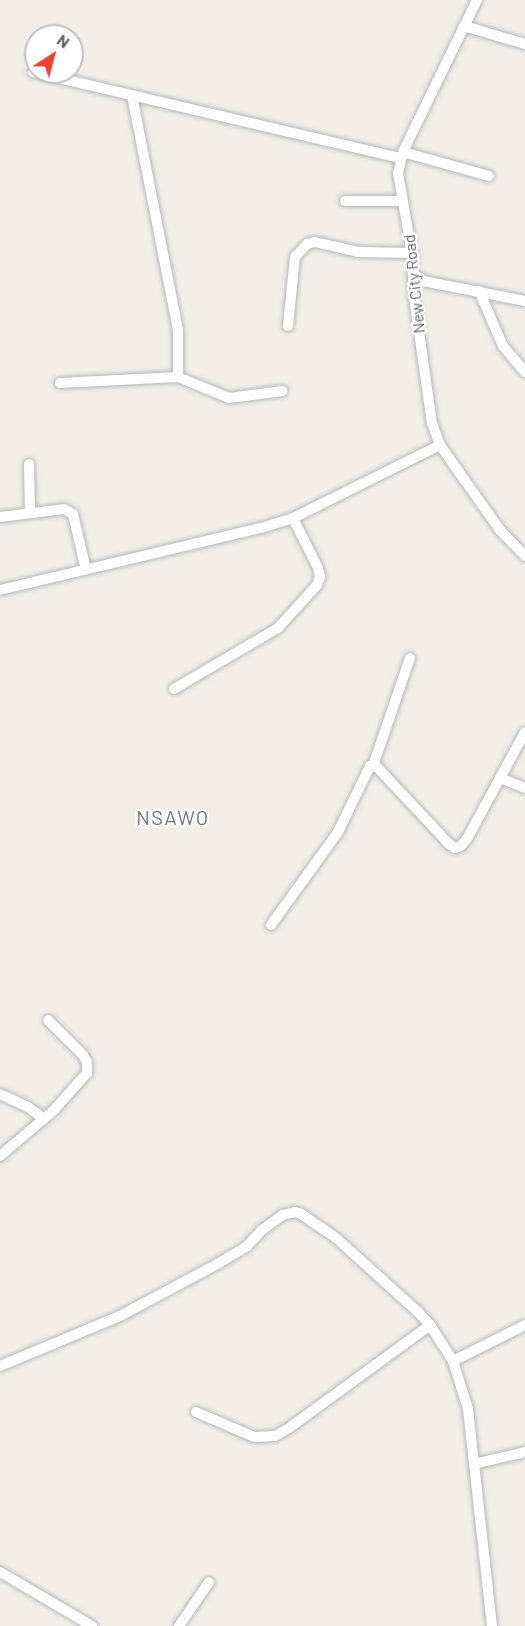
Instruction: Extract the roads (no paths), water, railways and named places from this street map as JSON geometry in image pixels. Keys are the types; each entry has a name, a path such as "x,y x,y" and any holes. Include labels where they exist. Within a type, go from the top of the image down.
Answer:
{"street":[{"name":"New City Road","path":"477,0 402,155 398,173 412,253 414,297 432,423 440,445 500,530 525,556"},
{"path":"464,26 525,44"},
{"path":"84,84 489,176"},
{"path":"132,95 178,330 178,377"},
{"path":"345,201 403,201"},
{"path":"288,326 295,257 306,244 315,242 358,252 412,253"},
{"path":"413,273 423,281 525,300"},
{"path":"479,291 503,346 525,372"},
{"path":"60,383 178,377 229,398 284,391"},
{"path":"0,590 292,518 440,445"},
{"path":"29,464 30,513"},
{"path":"0,517 64,509 72,514 86,570"},
{"path":"174,689 278,628 317,585 320,577 318,568 292,518"},
{"path":"271,925 332,841 367,770 374,766 410,658"},
{"path":"374,766 455,848 461,846 468,837 525,732"},
{"path":"500,778 525,788"},
{"path":"0,1156 80,1085 88,1067 82,1055 48,1020"},
{"path":"0,1094 28,1107 44,1119"},
{"path":"0,1366 118,1317 247,1246 277,1219 295,1212 311,1220 336,1239 430,1325 453,1361 468,1409 492,1626"},
{"path":"196,1412 254,1437 274,1436 289,1428 430,1325"},
{"path":"453,1361 525,1325"},
{"path":"474,1464 525,1452"},
{"path":"0,1572 92,1626"},
{"path":"179,1626 209,1582"}],"district":[{"name":"NSAWO","path":"173,817"}]}
